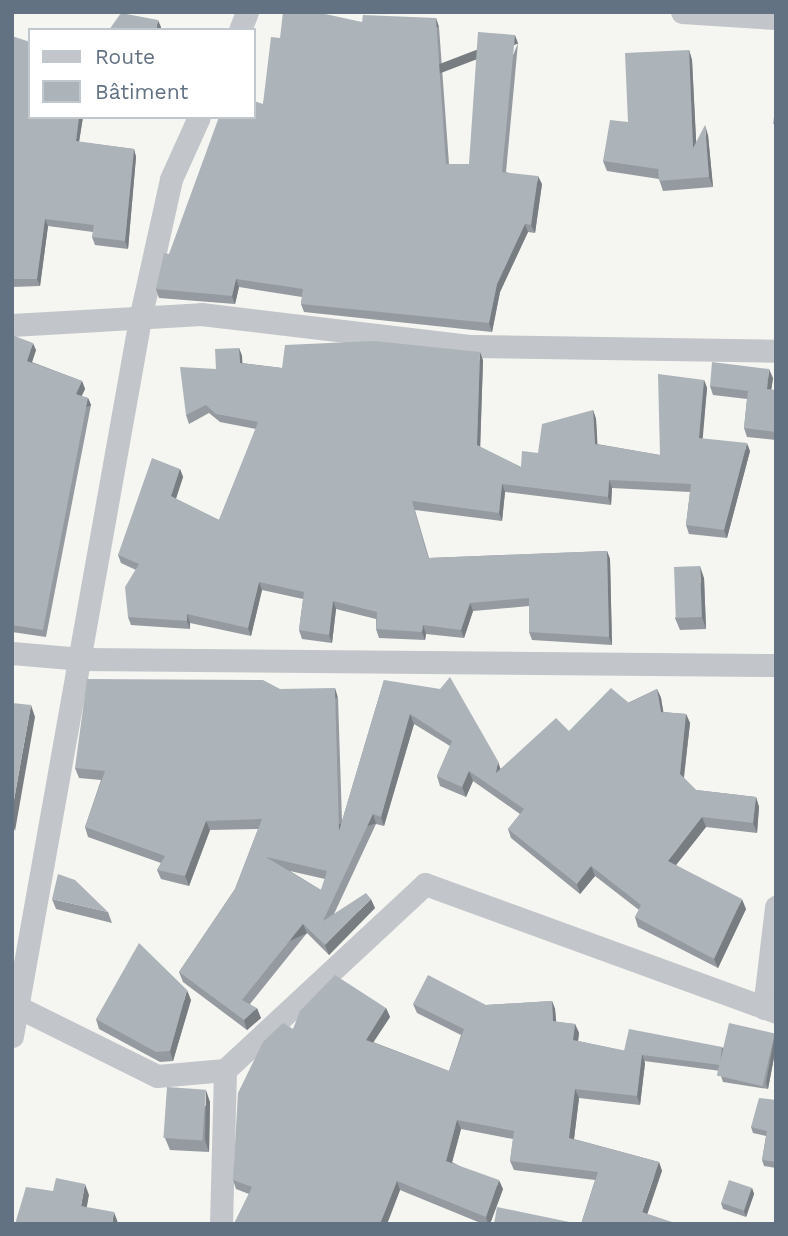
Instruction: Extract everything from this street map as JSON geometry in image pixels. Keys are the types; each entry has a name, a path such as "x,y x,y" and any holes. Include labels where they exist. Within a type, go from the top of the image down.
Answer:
{"street":[{"path":"682,12 776,18"},
{"path":"12,1036 82,660 140,319 171,179 197,119"},
{"path":"12,325 201,314 275,320 471,346 776,351"},
{"path":"12,653 82,660 776,665"},
{"path":"18,1007 157,1076 225,1070 425,884 770,1010 776,907"},
{"path":"221,1224 225,1070"}],"building":[{"path":"283,12 316,12 362,22 363,15 436,18 446,164 469,164 478,32 515,35 502,172 538,176 531,225 525,224 497,284 489,323 301,304 303,289 236,279 232,296 156,289 164,253 169,254 218,119 256,119 256,102 263,104 271,37 280,38"},
{"path":"121,13 158,20 156,28 110,28"},
{"path":"12,36 28,41 28,119 79,119 76,141 134,149 125,241 92,237 94,225 45,219 37,279 12,279"},
{"path":"689,50 693,148 705,125 709,177 659,181 658,169 603,161 610,120 628,122 625,53"},
{"path":"776,102 776,124 773,124"},
{"path":"12,335 33,343 27,361 82,381 76,394 88,398 43,630 12,625"},
{"path":"374,341 480,352 477,445 521,467 522,451 538,453 542,424 593,410 595,444 660,455 658,374 704,380 699,438 747,443 724,530 686,525 691,484 609,480 608,497 502,484 499,513 412,501 428,558 607,551 609,637 529,632 529,598 470,603 461,630 423,625 422,632 376,629 377,612 333,601 329,635 299,630 304,592 259,582 248,628 187,614 187,621 128,617 125,587 139,564 118,555 152,458 180,469 171,496 219,520 258,422 216,414 206,405 186,415 180,367 216,369 215,349 239,348 240,363 282,368 285,345"},
{"path":"712,362 769,369 767,389 776,390 776,432 744,428 748,391 710,386"},
{"path":"700,566 702,617 676,618 674,567"},
{"path":"450,677 498,761 496,773 556,718 569,731 611,688 629,703 657,689 661,712 686,714 680,774 696,790 756,797 753,823 702,817 668,861 742,899 714,959 635,917 641,905 591,866 577,884 508,829 524,809 469,771 462,787 437,776 452,741 410,714 381,817 373,814 323,921 366,893 371,899 325,945 303,924 242,1000 257,1008 244,1020 179,972 235,889 262,819 206,821 185,876 157,870 165,856 85,827 105,771 75,768 87,679 263,680 280,689 335,688 339,831 384,680 440,689","holes":["266,857 327,871 321,890"]},
{"path":"12,703 31,705 12,811"},
{"path":"58,874 75,880 108,912 52,899"},
{"path":"139,943 187,990 170,1051 156,1052 96,1019"},
{"path":"335,975 386,1008 366,1040 449,1071 464,1029 413,1004 428,975 486,1005 552,1001 553,1021 575,1024 573,1040 642,1054 637,1096 575,1089 569,1138 659,1162 642,1212 678,1224 581,1224 598,1172 510,1161 514,1131 457,1120 446,1161 499,1180 486,1217 397,1181 380,1224 234,1224 252,1187 233,1180 238,1093 263,1042 283,1023 293,1029 300,1011"},
{"path":"729,1023 775,1034 763,1086 717,1076"},
{"path":"629,1029 722,1047 720,1065 624,1051"},
{"path":"167,1087 206,1090 202,1141 163,1138"},
{"path":"759,1098 776,1100 776,1162 762,1160 767,1131 751,1127"},
{"path":"56,1178 85,1184 81,1206 114,1212 112,1224 15,1224 26,1187 53,1191"},
{"path":"729,1180 752,1188 744,1211 721,1203"},
{"path":"497,1207 579,1224 494,1224"}]}
